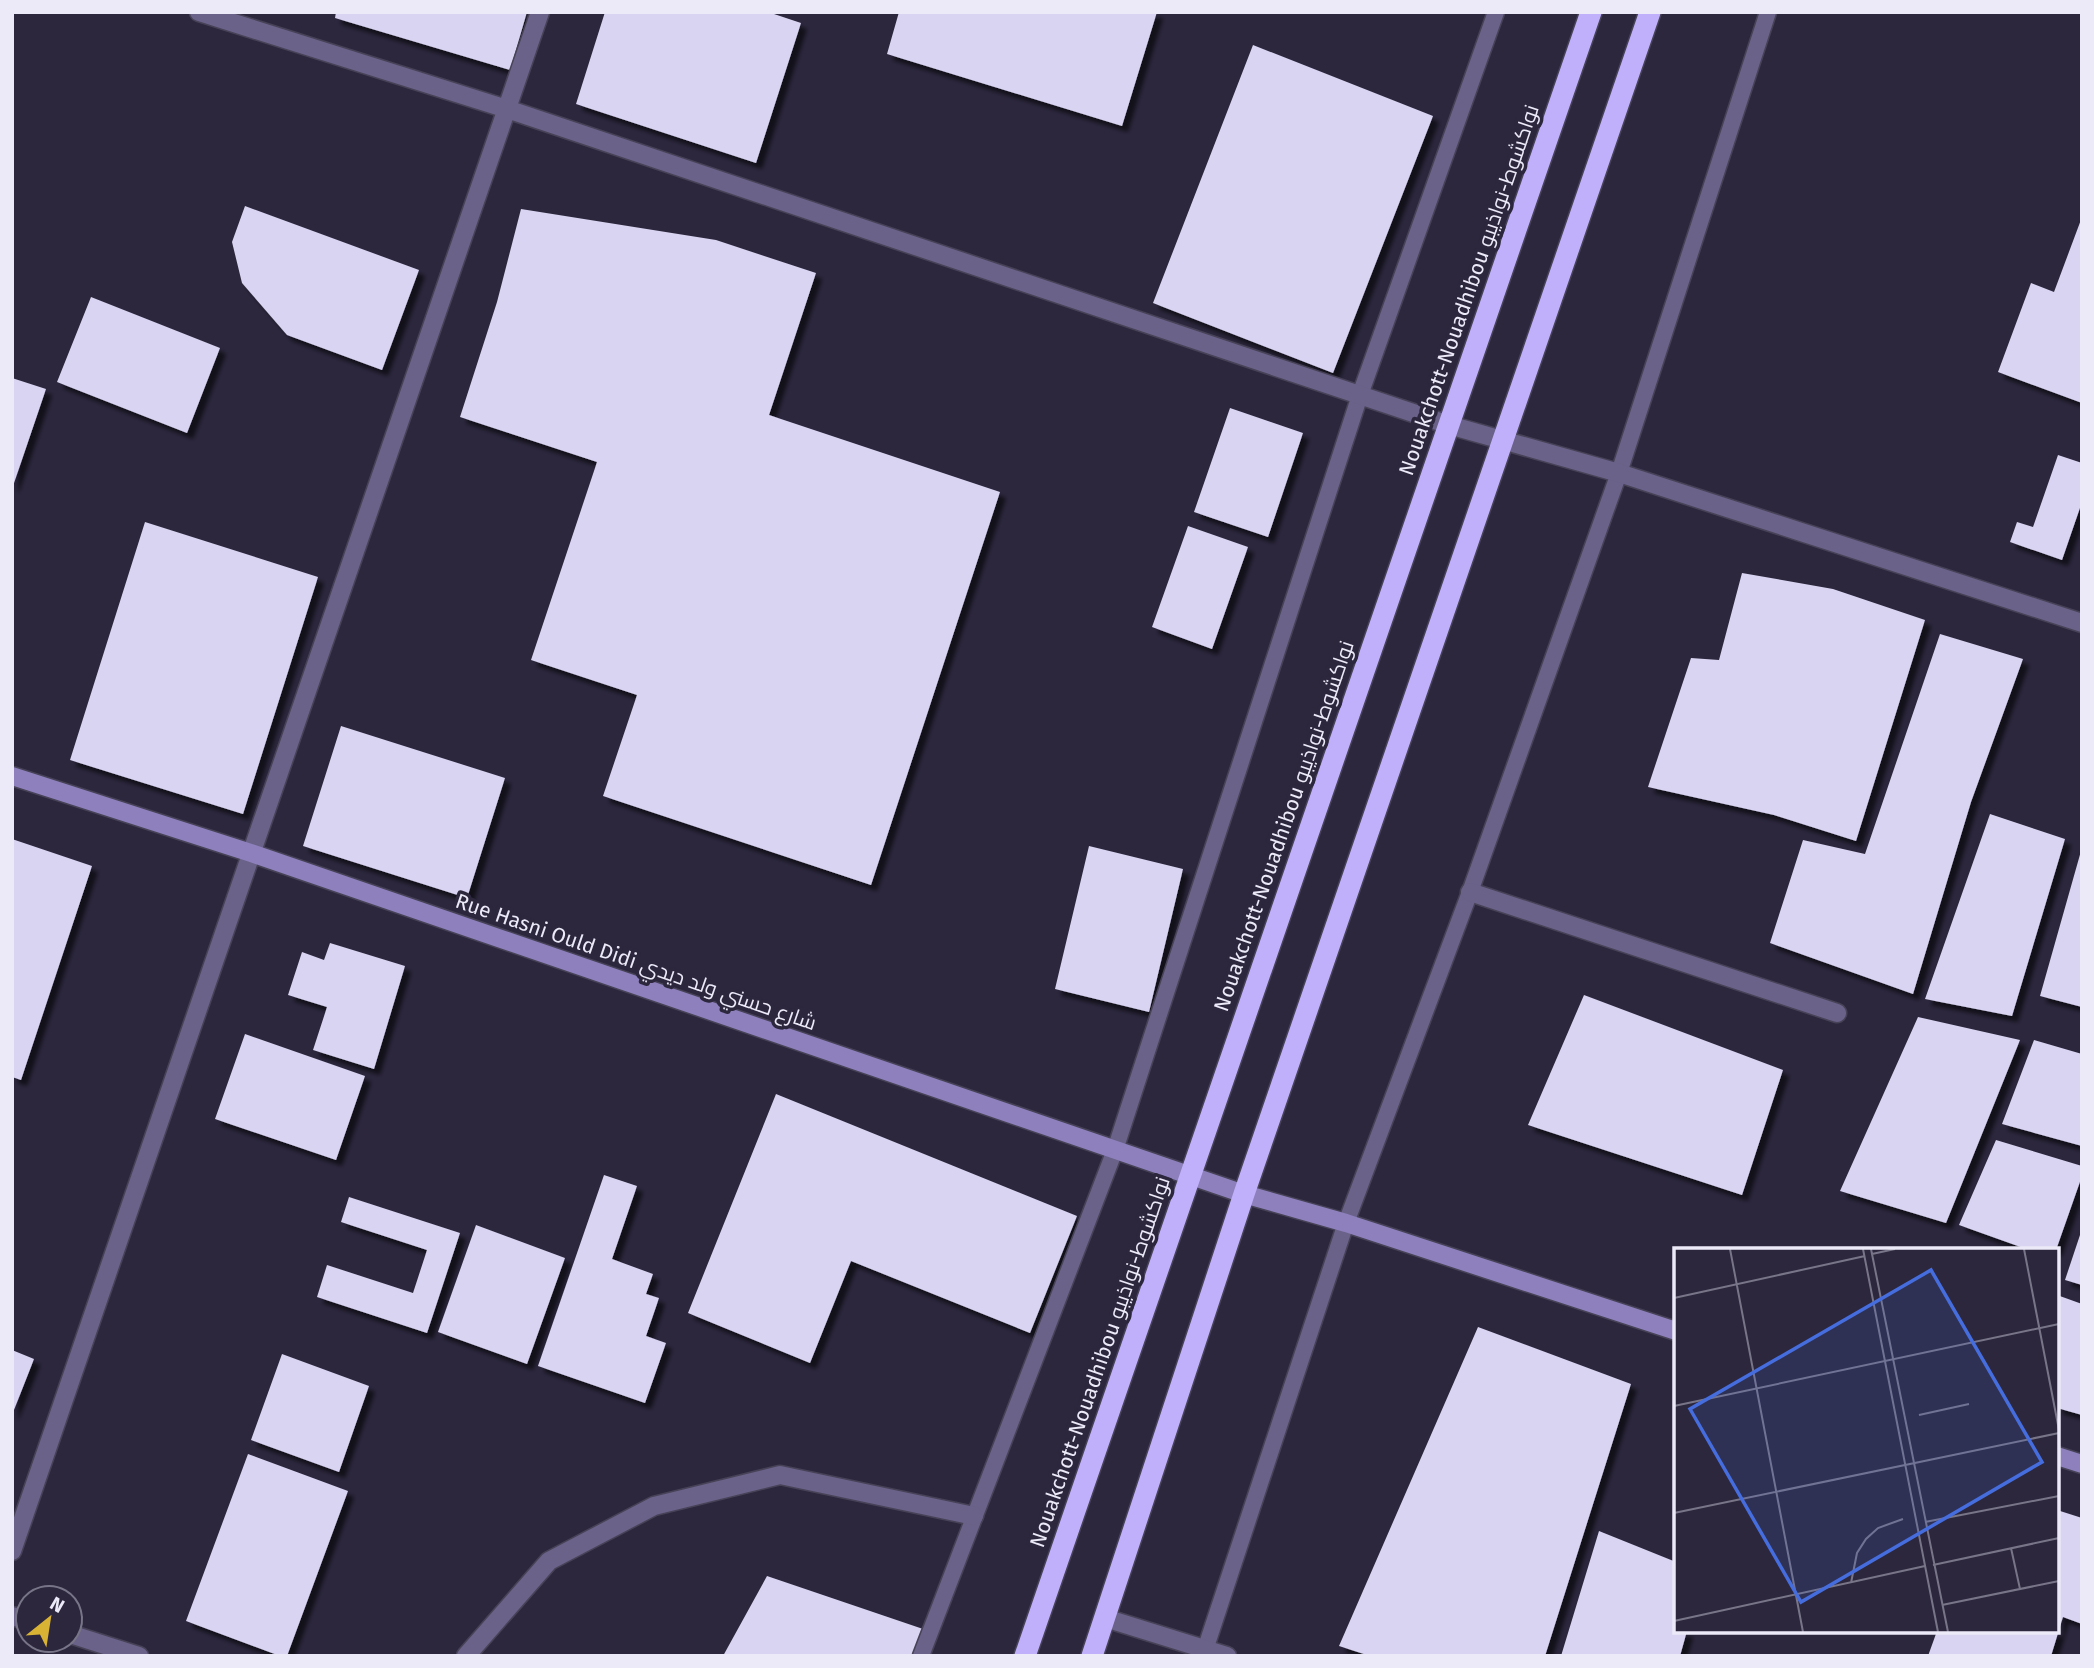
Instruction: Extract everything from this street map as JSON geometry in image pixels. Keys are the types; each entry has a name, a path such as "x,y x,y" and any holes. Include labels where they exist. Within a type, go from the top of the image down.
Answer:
{"highway":[{"name":"Nouakchott-Nouadhibou نواكشوط-نواذيبو","path":"1025,1656 1591,12"},
{"path":"1092,1656 1244,1194 1650,12"}],"street":[{"path":"199,12 507,109 1449,425 1619,473 2082,623"},
{"path":"12,1551 540,12"},
{"name":"Rue Hasni Ould Didi شارع حسني ولد ديدي","path":"12,776 251,853 1244,1194 1346,1223 1674,1330"},
{"path":"1470,892 1837,1013"},
{"path":"2059,1457 2082,1464"},
{"path":"466,1656 549,1561 653,1506 779,1475 974,1516"},
{"path":"1105,1618 1204,1652 1227,1656"},
{"path":"84,1638 139,1656"}],"lane":[{"path":"921,1656 1115,1150 1360,395 1496,12"},
{"path":"1204,1652 1346,1223 1470,892 1619,473 1768,12"}],"building":[{"path":"336,12 527,12 510,70 335,18"},
{"path":"605,12 768,12 801,23 756,163 576,104"},
{"path":"899,12 1157,12 1122,126 887,54"},
{"path":"1253,45 1433,116 1333,373 1153,303"},
{"path":"245,206 419,270 382,370 287,335 242,283 232,242"},
{"path":"521,209 716,240 816,273 769,415 1000,492 871,885 603,796 637,695 531,660 597,462 460,417 497,302"},
{"path":"2082,217 2082,403 1998,372 2031,283 2054,292"},
{"path":"91,297 220,348 187,433 57,382"},
{"path":"12,378 46,389 13,486 12,486"},
{"path":"1230,408 1303,433 1268,537 1194,512"},
{"path":"2058,455 2082,463 2082,502 2062,560 2010,542 2017,522 2033,527"},
{"path":"145,522 318,577 243,814 70,760"},
{"path":"1188,526 1248,547 1212,649 1152,627"},
{"path":"1742,573 1833,589 1925,620 1856,841 1774,815 1648,787 1691,658 1719,660"},
{"path":"1940,634 2023,659 1971,802 1913,994 1770,943 1803,840 1865,854"},
{"path":"341,726 505,778 467,898 303,846"},
{"path":"1990,814 2065,839 2012,1016 1925,999"},
{"path":"12,839 92,866 21,1080 12,1077"},
{"path":"1089,846 1183,869 1149,1012 1055,989"},
{"path":"2082,851 2082,1007 2040,996"},
{"path":"330,943 405,966 374,1069 313,1050 327,1007 288,995 302,952 324,960"},
{"path":"1584,995 1783,1070 1742,1195 1528,1125"},
{"path":"1918,1017 2020,1040 1946,1223 1840,1191"},
{"path":"245,1034 365,1076 336,1160 215,1119"},
{"path":"2034,1040 2082,1054 2082,1146 2002,1124"},
{"path":"776,1094 1077,1216 1030,1333 851,1261 810,1363 688,1313"},
{"path":"1996,1140 2082,1166 2082,1176 2057,1248 2023,1248 1959,1225"},
{"path":"604,1175 637,1186 612,1259 653,1274 646,1294 659,1298 646,1336 666,1343 645,1403 538,1366"},
{"path":"349,1197 460,1233 427,1333 317,1297 327,1265 413,1293 427,1250 341,1222"},
{"path":"476,1225 565,1258 527,1364 438,1332"},
{"path":"2082,1233 2082,1285 2065,1280"},
{"path":"2059,1296 2082,1304 2082,1415 2059,1409"},
{"path":"1478,1327 1631,1384 1545,1656 1370,1656 1339,1646"},
{"path":"12,1350 34,1359 12,1415"},
{"path":"282,1354 369,1386 339,1472 251,1440"},
{"path":"248,1454 348,1491 287,1656 280,1656 186,1621"},
{"path":"2059,1511 2082,1518 2082,1624 2063,1617 2059,1630"},
{"path":"1599,1531 1674,1561 1674,1633 1686,1633 1680,1656 1561,1656"},
{"path":"767,1576 926,1630 917,1656 723,1656"},
{"path":"1936,1633 2058,1633 2051,1656 1928,1656"}]}
